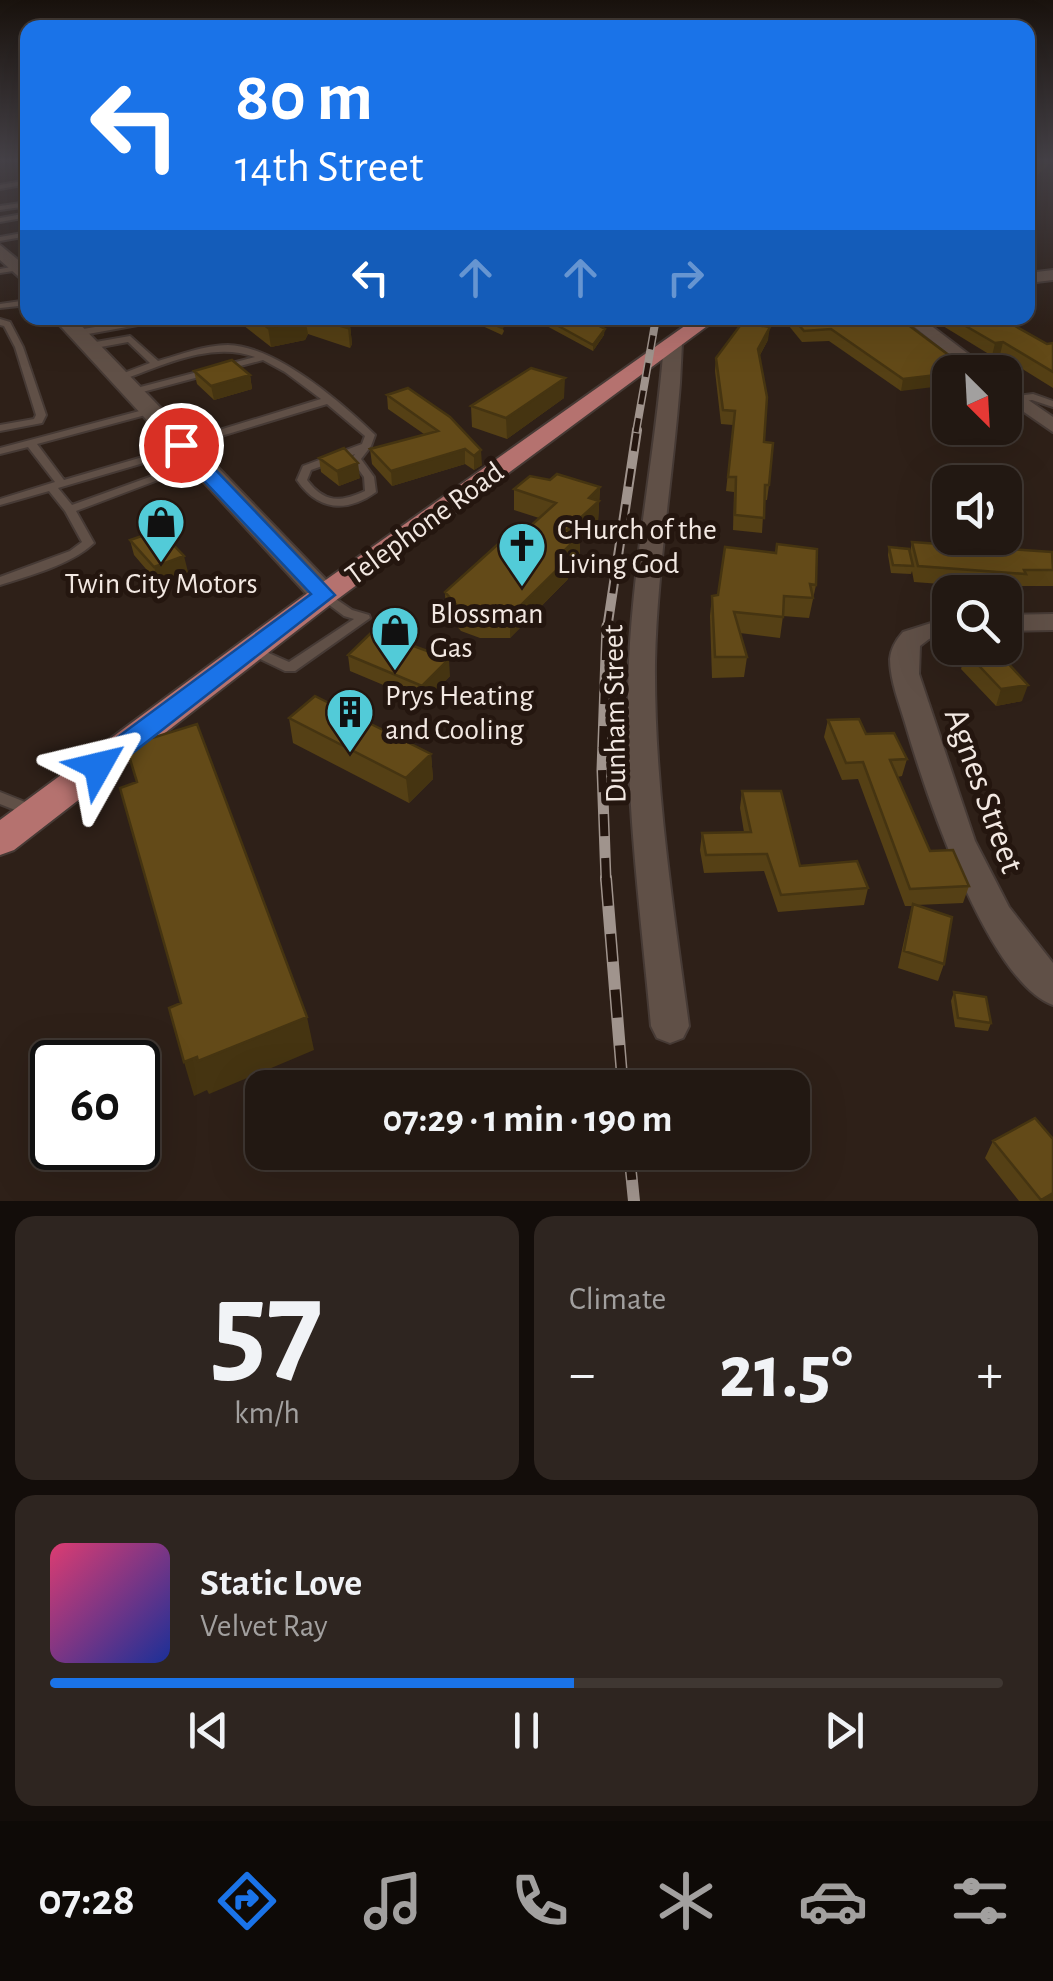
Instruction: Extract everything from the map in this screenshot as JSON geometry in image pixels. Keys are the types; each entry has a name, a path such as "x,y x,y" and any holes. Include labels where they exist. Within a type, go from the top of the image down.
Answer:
{"main road":[{"name":"Telephone Road","path":"0,840 324,595 698,325"}],"street":[{"path":"920,325 960,355"},
{"path":"76,327 324,595"},
{"name":"Dunham Street","path":"670,1026 646,801 642,666 646,591 672,388 673,342"},
{"path":"1022,402 1053,426"},
{"path":"1022,623 1053,622"},
{"name":"Agnes Street","path":"932,628 906,645 902,657 969,871 994,917 1053,989"}],"lane":[{"path":"0,322 7,324 19,347 41,415 32,422 0,428"},
{"path":"76,327 130,339 156,364"},
{"path":"126,385 156,364 230,348 282,366 370,435 366,446 356,459 368,477 371,492 349,504 327,503 308,492 302,480 307,468 366,446"},
{"path":"126,385 262,358"},
{"path":"1022,396 1053,404"},
{"path":"0,502 188,452 326,401"},
{"path":"0,451 150,411"},
{"path":"0,581 74,554 88,543 31,443"},
{"path":"70,510 188,452"},
{"path":"252,650 290,668 364,618 348,613 324,595"},
{"path":"0,798 36,813"}],"building":[{"path":"557,325 597,325 605,329 593,345"},
{"path":"741,325 770,327 758,349 767,397 764,442 773,443 764,518 735,515 736,477 728,477 735,411 723,410 716,358"},
{"path":"799,325 908,325 949,355 932,355 932,376 903,379 831,329 804,331"},
{"path":"964,325 1013,325 1047,344 1053,343 1053,372 1003,342 995,343"},
{"path":"232,360 250,375 211,386 194,371"},
{"path":"531,368 565,378 506,418 471,406"},
{"path":"408,388 450,417 481,450 474,456 465,449 391,471 370,449 438,431 387,395"},
{"path":"344,448 358,463 337,471 319,458"},
{"path":"557,474 600,487 589,498 599,501 567,530 581,534 560,555 569,558 510,616 479,616 460,609 445,592 507,536 516,539 556,503 514,489 530,476 550,480"},
{"path":"159,530 184,556 154,567 130,540"},
{"path":"912,542 932,543 932,555 1052,552 1053,570 1024,570 1026,574 918,566"},
{"path":"777,544 817,549 816,585 810,584 813,598 784,596 783,617 734,612 747,657 715,657 712,596 718,595 725,547 776,553"},
{"path":"889,547 909,549 913,566 893,565"},
{"path":"373,631 449,659 422,686 348,655"},
{"path":"978,665 1010,665 1028,685 1001,689"},
{"path":"315,696 431,754 406,778 289,718"},
{"path":"859,719 866,734 894,733 907,759 890,760 930,851 953,850 969,886 910,889 863,762 846,763 828,720"},
{"path":"197,724 307,1017 198,1061 197,1057 184,1062 169,1008 181,1003 120,788 137,782 126,746"},
{"path":"742,791 781,791 800,866 857,861 868,888 781,895 767,854 706,855 702,833 751,832"},
{"path":"913,904 952,917 944,964 904,951"},
{"path":"954,992 986,997 991,1023 958,1018"},
{"path":"1035,1118 1053,1139 1053,1193 1041,1200 993,1141"}],"railway":[{"path":"636,432 655,325"},
{"path":"607,629 637,430"},
{"path":"606,880 602,770 607,626"},
{"path":"606,878 622,1070"},
{"path":"631,1170 634,1201"}],"place":[{"name":"Twin City Motors","path":"161,564"},
{"name":"CHurch of the Living God","path":"522,588"},
{"name":"Blossman Gas","path":"395,672"},
{"name":"Prys Heating and Cooling","path":"350,754"}],"route":[{"path":"98,766 324,595 181,445"}]}
